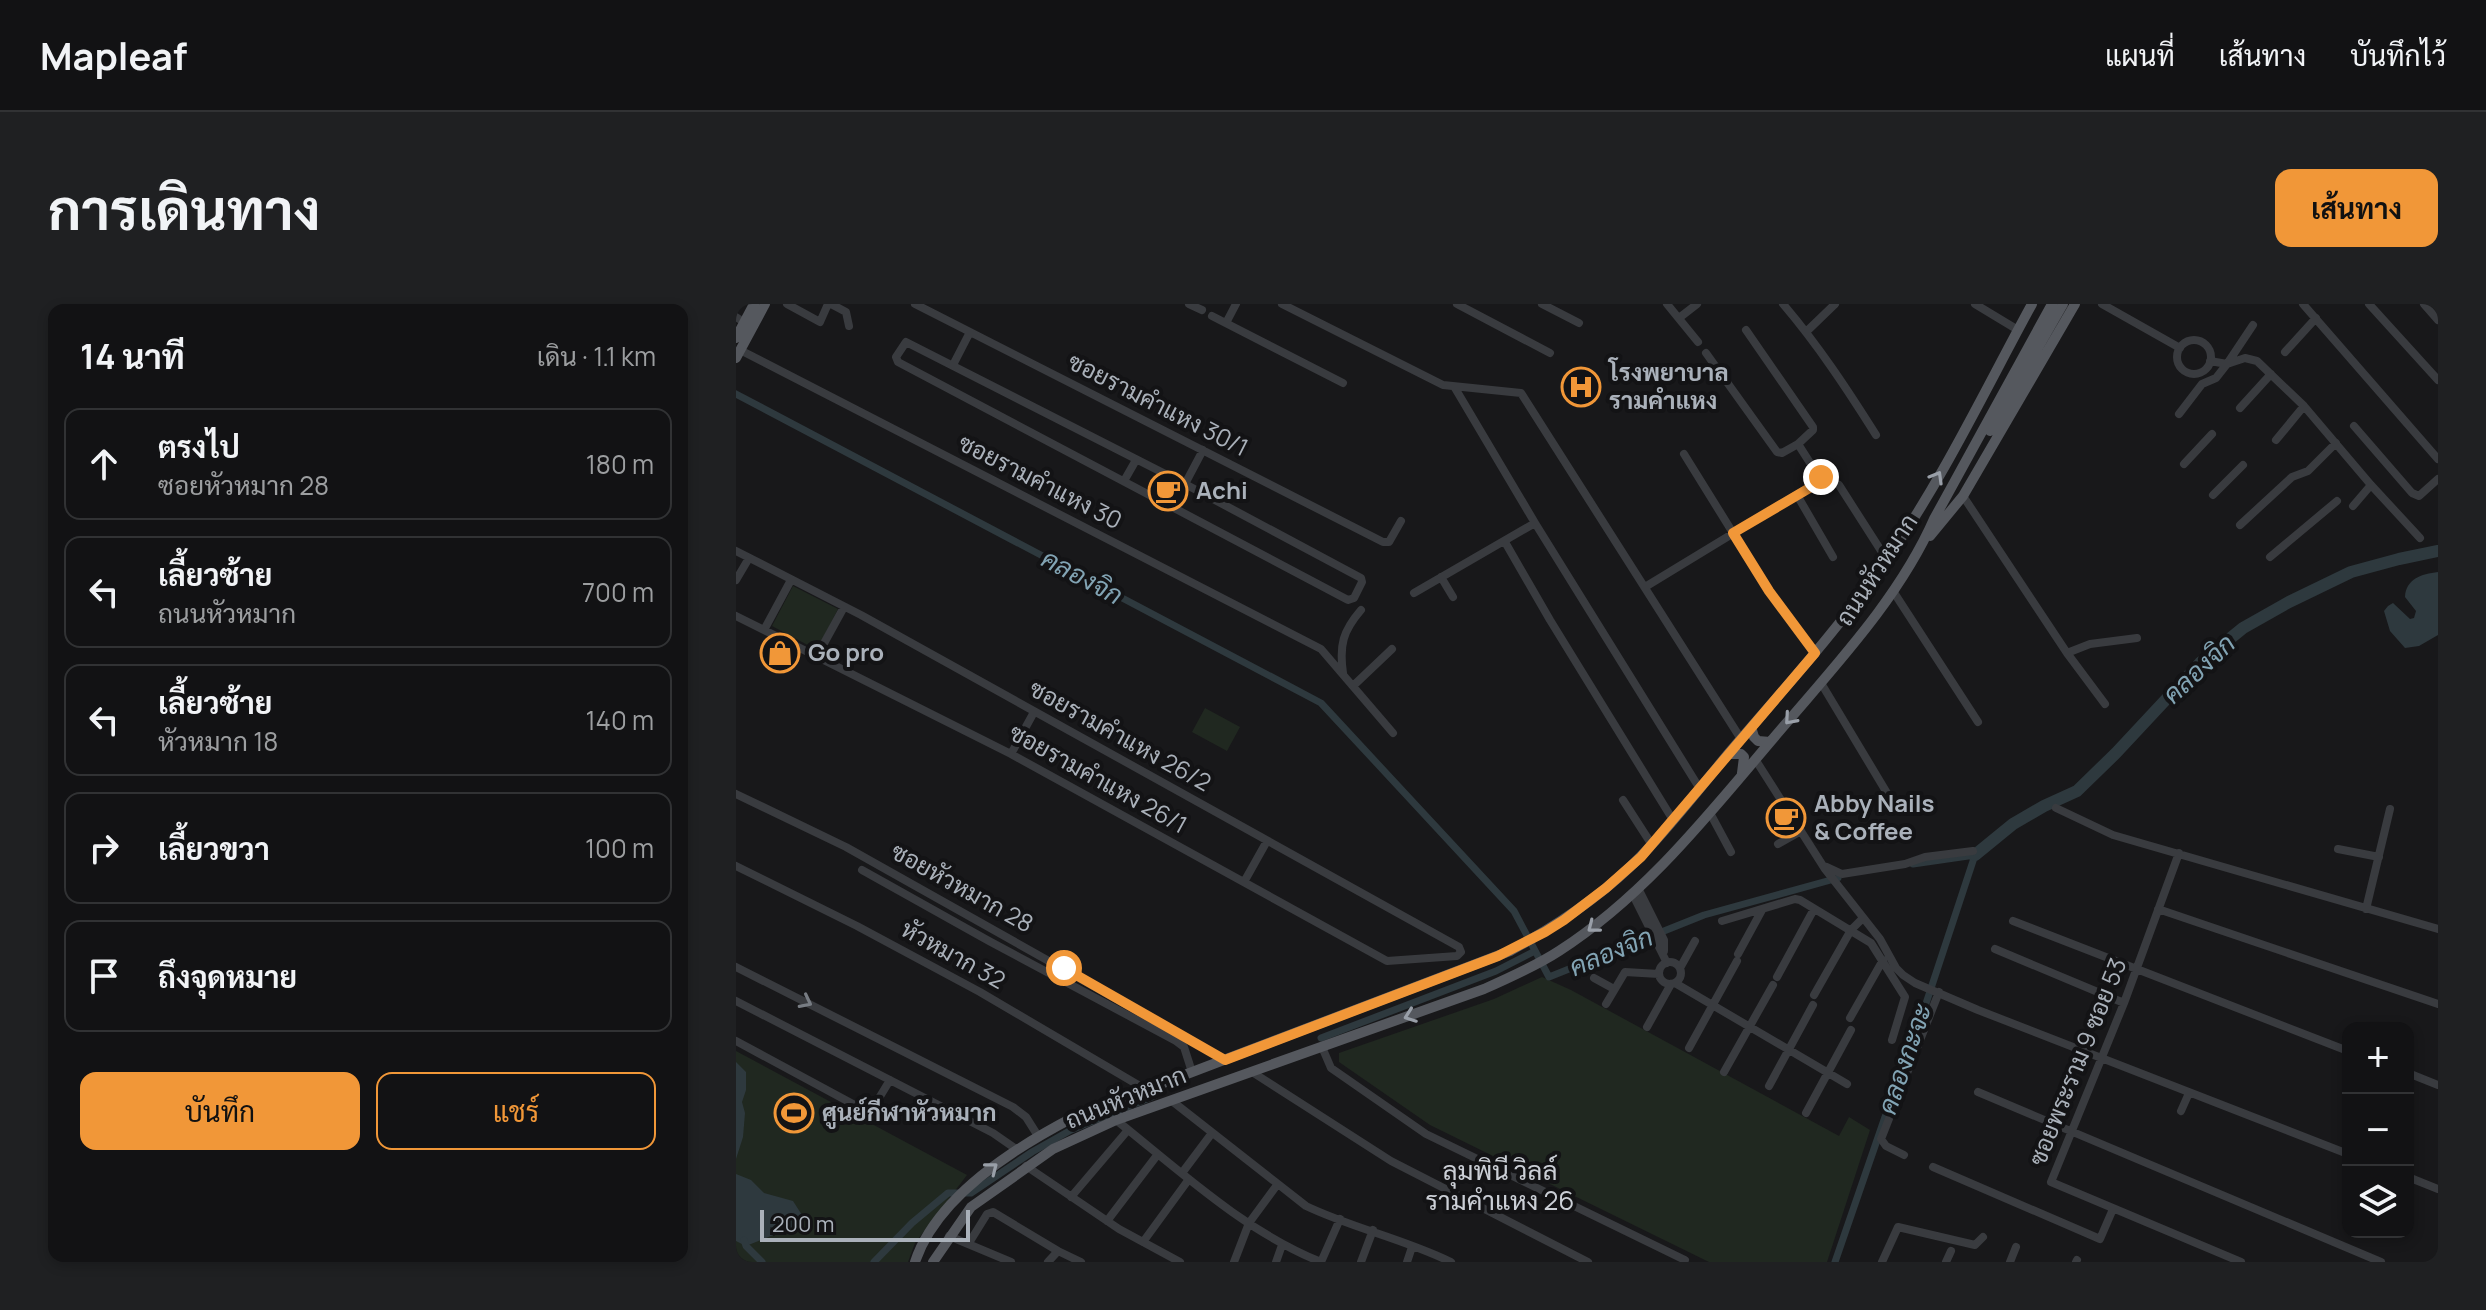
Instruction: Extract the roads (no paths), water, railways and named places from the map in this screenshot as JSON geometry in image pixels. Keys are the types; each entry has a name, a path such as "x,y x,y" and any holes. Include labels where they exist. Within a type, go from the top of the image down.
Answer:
{"main road":[{"path":"737,320 746,304"},
{"path":"736,338 754,304"},
{"path":"738,354 765,304"},
{"name":"ถนนหัวหมาก","path":"915,1262 932,1229 968,1186 1038,1136 1074,1117 1145,1089 1498,956 1564,920 1614,881 1652,845 1700,789 1815,653 1887,560 1934,483 2032,304"},
{"name":"ถนนหัวหมาก","path":"933,1262 971,1207 1053,1149 1116,1120 1484,989 1557,953 1636,892 1710,813 1821,683 1893,591 1922,546 2052,304"},
{"path":"1962,470 1994,425 2063,304"},
{"path":"1922,546 1963,496 2075,304"},
{"path":"1751,727 1758,741 1770,742"},
{"path":"1728,754 1744,757 1742,773"},
{"path":"1266,1044 1260,1052 1260,1059 1265,1064 1273,1064"},
{"path":"1208,1066 1217,1067 1222,1072 1221,1079 1214,1085"},
{"path":"956,1201 953,1207 956,1214 967,1213"},
{"path":"932,1229 943,1229 949,1236"}],"street":[{"path":"787,304 820,322 830,304 846,312 849,326"},
{"name":"ซอยรามคำแหง 30/1","path":"915,304 1383,542 1389,542 1401,521"},
{"path":"1189,304 1202,310"},
{"path":"1226,323 1236,304"},
{"path":"1282,304 1443,385 1512,391 1523,395 1741,739"},
{"path":"1457,304 1550,353"},
{"path":"1542,304 1579,323"},
{"path":"1667,304 1698,342"},
{"path":"1679,318 1697,304"},
{"path":"1783,304 1845,386 1876,435"},
{"path":"1806,332 1835,304"},
{"path":"1975,304 2018,330"},
{"path":"2102,304 2180,348"},
{"path":"2303,304 2438,459"},
{"path":"2285,352 2318,304"},
{"path":"2369,304 2438,380"},
{"path":"2424,304 2438,320"},
{"path":"1212,316 1343,383"},
{"path":"2179,414 2202,384 2216,378 2253,325"},
{"path":"1706,353 1777,452 1782,453 1798,444 1813,427 1746,330"},
{"path":"953,365 970,332"},
{"path":"2188,341 2199,342 2208,349 2210,361 2200,373 2185,372 2178,364 2180,348 2188,341"},
{"path":"906,342 953,365 1361,578 1354,598 1348,600 898,362 896,357 906,342"},
{"name":"ซอยรามคำแหง 30","path":"738,354 1321,649 1343,674"},
{"path":"2210,361 2227,364 2245,358 2257,361 2304,406 2420,538"},
{"path":"2240,408 2271,374"},
{"path":"1455,388 1700,789"},
{"path":"2276,440 2304,406"},
{"path":"2354,426 2412,493 2419,496 2438,479"},
{"path":"2184,464 2212,434"},
{"path":"2240,525 2292,477 2308,471 2336,443"},
{"path":"1645,587 1821,480 1798,444"},
{"path":"1185,484 1203,450"},
{"path":"1684,454 1769,591 1815,653"},
{"path":"1124,481 1136,460"},
{"path":"2213,495 2243,465"},
{"path":"1839,485 1887,560"},
{"path":"2353,506 2371,485"},
{"path":"1797,495 1833,557"},
{"path":"1963,496 2067,653 2105,704"},
{"path":"2270,557 2337,501"},
{"path":"1414,593 1535,523"},
{"path":"1505,542 1673,820"},
{"name":"ซอยรามคำแหง 26/2","path":"736,551 844,607 1461,950 1457,956 1442,957"},
{"path":"736,580 749,558"},
{"path":"1441,577 1453,597"},
{"path":"764,630 791,580"},
{"path":"1893,591 1978,722"},
{"path":"817,656 844,607"},
{"path":"1361,610 1347,627 1340,655 1343,674 1393,733"},
{"name":"ซอยรามคำแหง 26/1","path":"736,616 1011,754 1387,961 1442,957"},
{"path":"2067,653 2090,644 2137,638"},
{"path":"1353,686 1392,649"},
{"path":"1821,683 1896,808"},
{"path":"1011,754 1034,712"},
{"path":"1755,759 1824,867 1880,939 1896,968 1915,983 2342,1152"},
{"name":"ซอยหัวหมาก 28","path":"736,794 846,847 1225,1060"},
{"path":"1623,800 1652,845"},
{"path":"2056,808 2113,835 2438,929"},
{"path":"2366,909 2390,809"},
{"path":"1710,813 1731,852"},
{"path":"1778,844 1801,831"},
{"path":"1244,882 1267,841"},
{"path":"2338,849 2379,857"},
{"path":"1824,867 1839,874 1973,851"},
{"name":"ซอยพระราม 9 ซอย 53","path":"2179,853 2124,1003 2051,1182 2241,1262"},
{"name":"หัวหมาก 32","path":"736,866 980,992 1145,1089"},
{"path":"862,870 1176,1041 1184,1047 1192,1072"},
{"path":"1636,892 1666,959 1680,968"},
{"path":"1722,921 1795,899 1871,943 1905,997 1892,1040"},
{"path":"1724,1072 1814,909"},
{"path":"2158,909 2438,1004"},
{"path":"1689,1048 1762,910"},
{"path":"1769,1086 1851,930 1863,918"},
{"path":"2013,921 2342,1049"},
{"path":"1647,1027 1673,984 1680,978 1680,968 1695,941"},
{"path":"1995,949 2124,1003"},
{"path":"1442,957 1446,977"},
{"path":"1659,974 1666,959"},
{"path":"1850,1018 1883,960"},
{"path":"736,967 1013,1107 1026,1117 1038,1136"},
{"path":"1606,1004 1625,972 1659,974"},
{"path":"1659,974 1665,983 1673,984 1712,1005 1847,1084"},
{"path":"1594,978 1614,989"},
{"path":"1904,1155 1886,1146 1881,1139 1937,992"},
{"path":"736,1001 993,1133 1016,1149"},
{"path":"1806,1113 1851,1030"},
{"path":"736,1041 864,1110 873,1108 890,1080"},
{"path":"1322,1047 1331,1068 1426,1134 1685,1260"},
{"path":"1252,1072 1391,1161 1588,1262"},
{"path":"2414,1075 2438,1085"},
{"path":"1978,1092 2381,1262"},
{"path":"2181,1111 2189,1093"},
{"path":"1172,1101 1306,1206 1451,1262"},
{"path":"1116,1120 1186,1176 1282,1245 1321,1262 1340,1219"},
{"path":"1071,1197 1128,1130"},
{"path":"1143,1242 1212,1133"},
{"path":"1107,1221 1158,1154"},
{"path":"1026,1166 1107,1221 1180,1262"},
{"path":"1933,1167 2100,1239 2113,1209"},
{"path":"2414,1179 2438,1189"},
{"path":"1234,1262 1249,1223 1277,1185"},
{"path":"969,1243 987,1214 993,1212 1081,1262"},
{"path":"1882,1262 1898,1227 1975,1245 1983,1237"},
{"path":"1361,1262 1373,1230"},
{"path":"949,1236 1011,1262"},
{"path":"1276,1262 1282,1245"},
{"path":"1407,1262 1412,1247"},
{"path":"2010,1262 2016,1247"},
{"path":"1048,1262 1058,1251"},
{"path":"1946,1262 1951,1251"}],"waterway":[{"name":"คลองจิก","path":"736,394 1321,703 1514,911 1549,977 1704,915 1838,878"},
{"name":"คลองจิก","path":"1975,855 2013,824 2077,791 2200,663 2243,628 2351,572 2438,551"},
{"name":"คลองกะจะ","path":"1835,1262 1908,1058 1975,855 1913,864"},
{"path":"1321,1038 1496,971 1535,951"},
{"path":"874,1262 912,1223 948,1193 971,1193 1071,1130 1154,1096"},
{"path":"744,1240 762,1262"}],"place":[{"name":"โรงพยาบาล รามคำแหง","path":"1581,387"},
{"name":"Achi","path":"1168,491"},
{"name":"Go pro","path":"780,653"},
{"name":"Abby Nails & Coffee","path":"1786,818"},
{"name":"ศูนย์กีฬาหัวหมาก","path":"794,1113"}],"district":[{"name":"ลุมพินี วิลล์ รามคำแหง 26","path":"1500,1186"}]}
